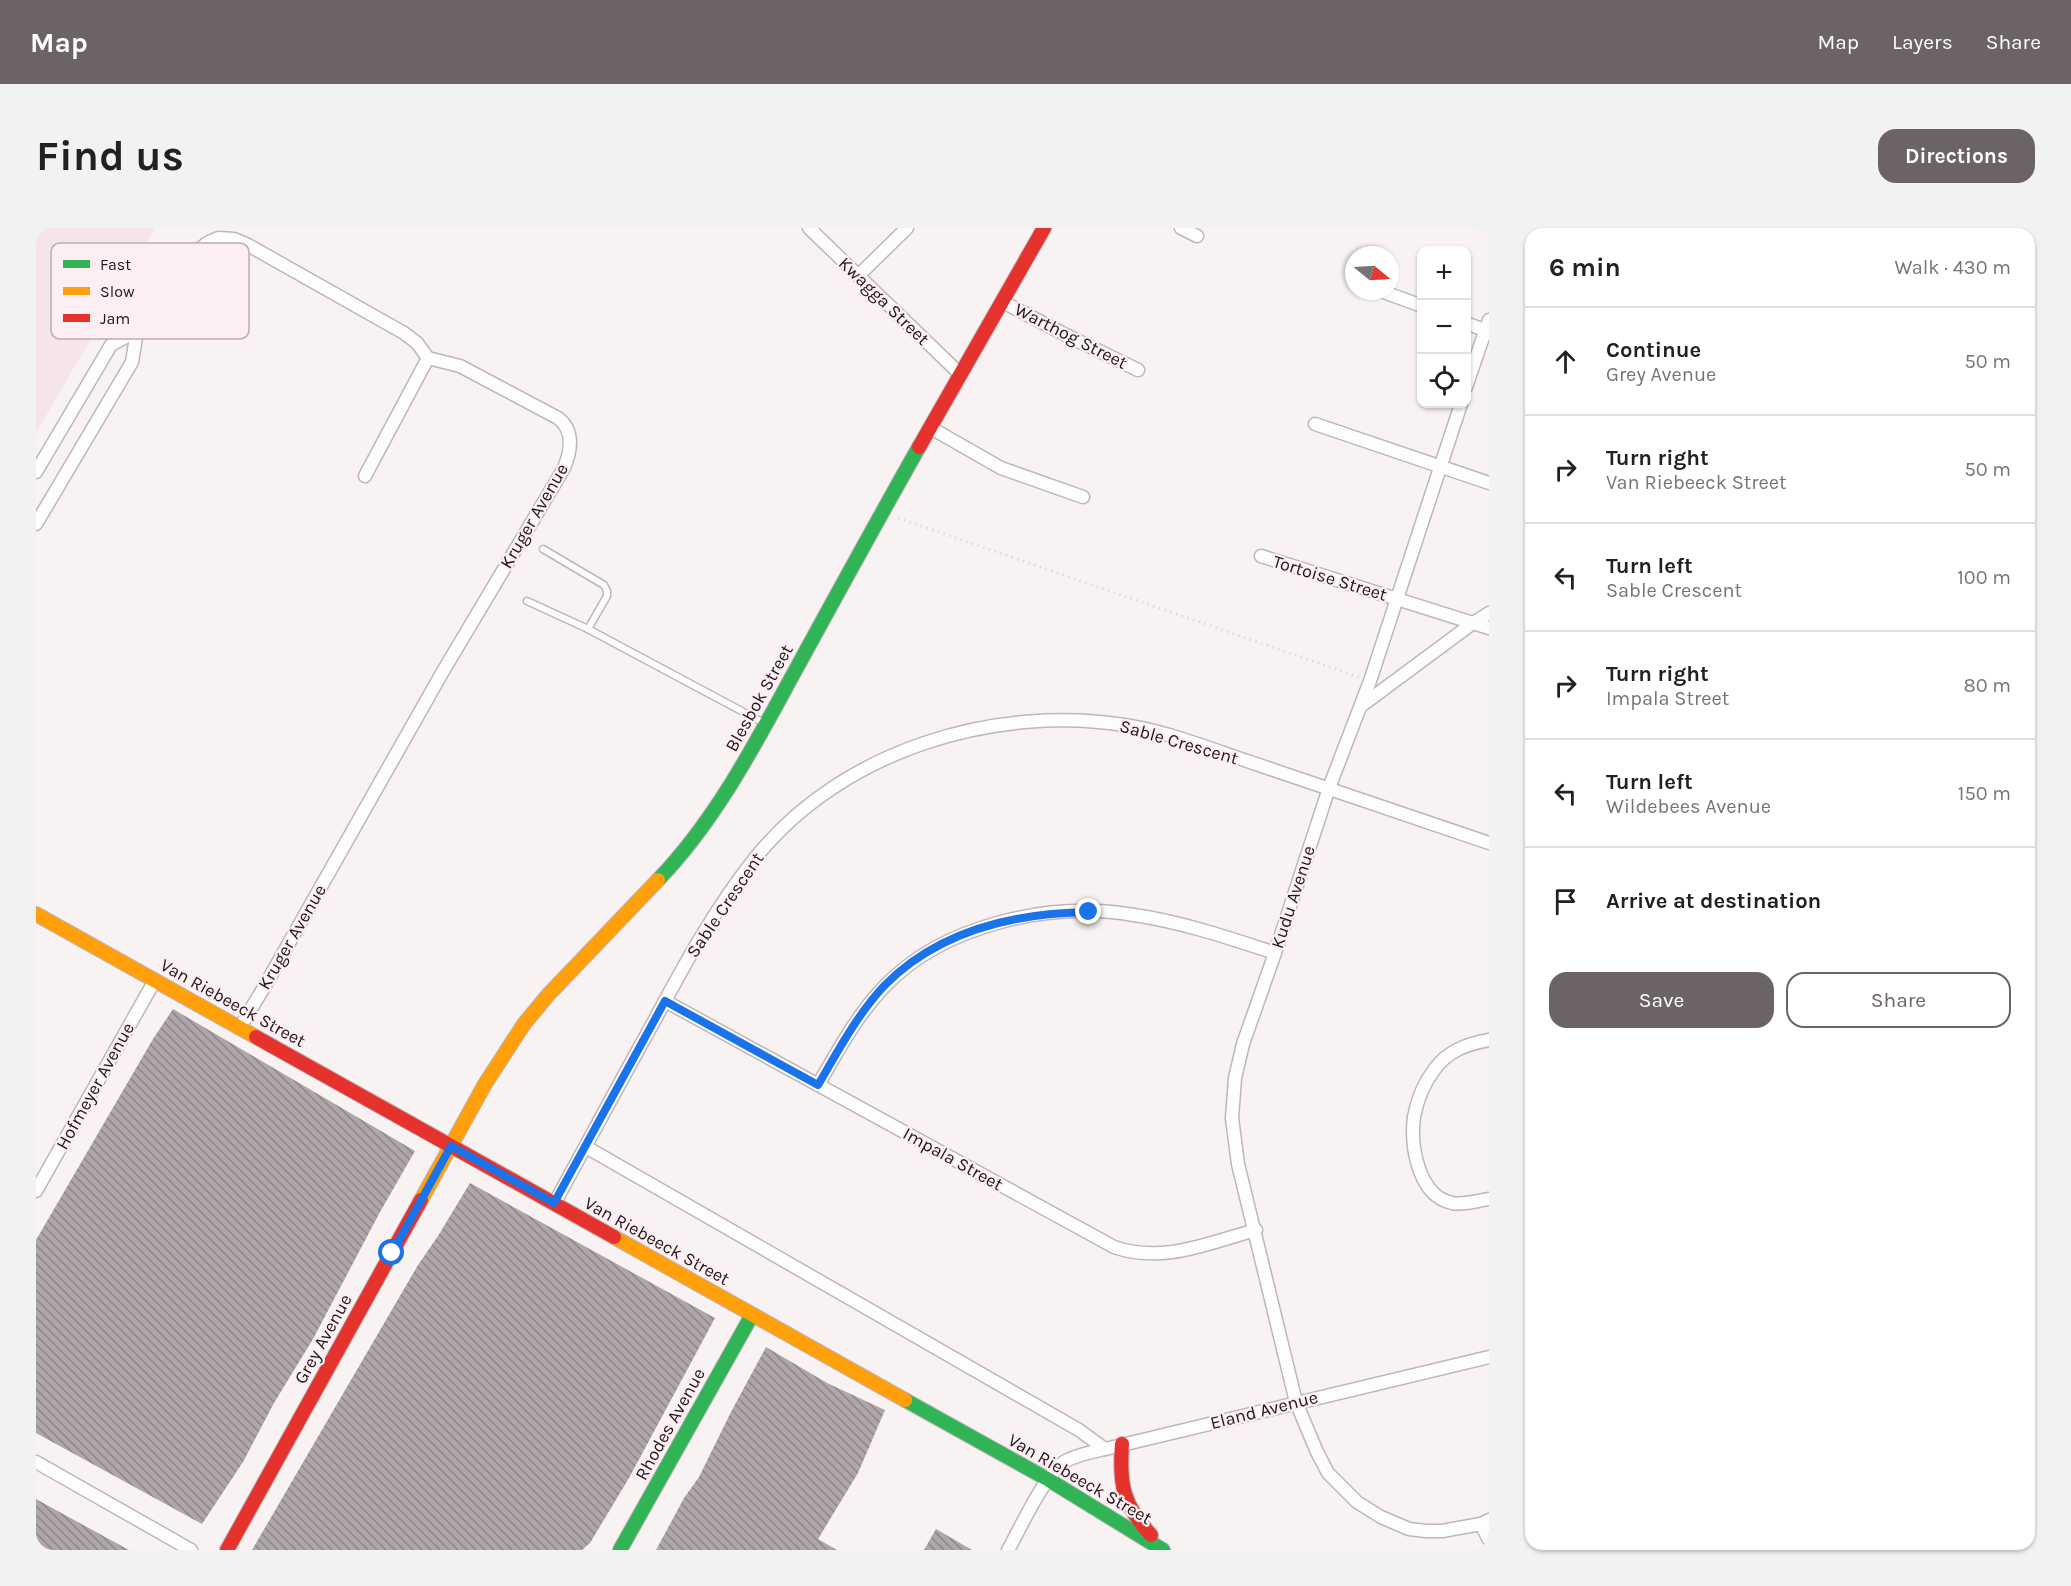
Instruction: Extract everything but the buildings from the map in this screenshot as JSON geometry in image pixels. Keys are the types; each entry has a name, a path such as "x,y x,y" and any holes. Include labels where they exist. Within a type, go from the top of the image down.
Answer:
{"street":[{"name":"Kwagga Street","path":"809,228 960,374"},
{"path":"858,276 907,228"},
{"name":"Blesbok Street","path":"451,1146 484,1084 524,1024 661,877 706,824 766,724 882,512 1044,228"},
{"path":"1181,228 1197,236"},
{"path":"208,243 225,237 244,243"},
{"path":"249,246 404,333 417,343 428,358 365,476"},
{"path":"1399,298 1417,304"},
{"name":"Warthog Street","path":"1003,302 1138,370"},
{"path":"1471,325 1488,328 1471,376"},
{"path":"36,472 111,345 122,339"},
{"path":"36,524 132,362 136,339"},
{"name":"Kruger Avenue","path":"240,1027 567,459 570,436 561,421 460,366 428,358"},
{"name":"Kudu Avenue","path":"1460,408 1398,599 1361,706 1329,788 1241,1052 1233,1093 1232,1118 1235,1148 1296,1402 1328,1473 1349,1495 1389,1522 1434,1532 1485,1522"},
{"path":"1315,424 1489,483"},
{"path":"931,428 1001,468 1083,497"},
{"name":"Tortoise Street","path":"1262,556 1489,628"},
{"path":"1361,706 1489,613"},
{"name":"Sable Crescent","path":"554,1203 665,1001 724,902 756,856 816,800 861,771 894,755 977,729 1058,721 1104,722 1157,732 1489,843"},
{"path":"818,1085 853,1026 884,987 905,967 944,942 991,924 1055,913 1122,913 1175,923 1275,953"},
{"name":"Van Riebeeck Street","path":"36,914 1049,1480 1165,1550"},
{"name":"Hofmeyer Avenue","path":"36,1191 155,980"},
{"name":"Impala Street","path":"665,1001 1099,1240 1126,1251 1166,1254 1256,1230"},
{"path":"1489,1040 1464,1046 1453,1052 1434,1069 1418,1103 1413,1126 1418,1164 1426,1183 1436,1194 1452,1203 1489,1199"},
{"name":"Grey Avenue","path":"227,1550 451,1146"},
{"path":"585,1147 1079,1430 1105,1449"},
{"name":"Rhodes Avenue","path":"620,1550 752,1315"},
{"name":"Eland Avenue","path":"1008,1550 1049,1480 1065,1461 1122,1444 1489,1357"},
{"path":"1122,1444 1119,1475 1124,1497 1138,1522 1165,1550"},
{"path":"36,1462 192,1550"},
{"path":"1485,1522 1489,1540"}],"lane":[{"path":"543,549 604,585 607,596 588,629"},
{"path":"527,601 588,629 766,724"}],"path":[{"path":"882,512 1370,681"}],"shaded area":[{"path":"36,228 155,228 146,243 51,243 51,339 91,339 36,433"}],"traffic: fast":[{"path":"658,880 698,832 733,780 919,447"},
{"path":"620,1550 752,1315"},
{"path":"905,1400 1049,1480 1163,1550"}],"traffic: slow":[{"path":"421,1200 485,1084 524,1024 548,995 658,880"},
{"path":"36,914 256,1037"},
{"path":"614,1237 905,1400"}],"traffic: jam":[{"path":"919,447 1044,228"},
{"path":"256,1037 614,1237"},
{"path":"227,1550 421,1200"},
{"path":"1122,1444 1121,1471 1125,1494 1134,1514 1151,1535"}],"route":[{"path":"392,1253 451,1146 554,1203 665,1001 818,1085 853,1026 871,1002 905,967 927,952 944,942 991,924 1047,914 1089,912"}]}
